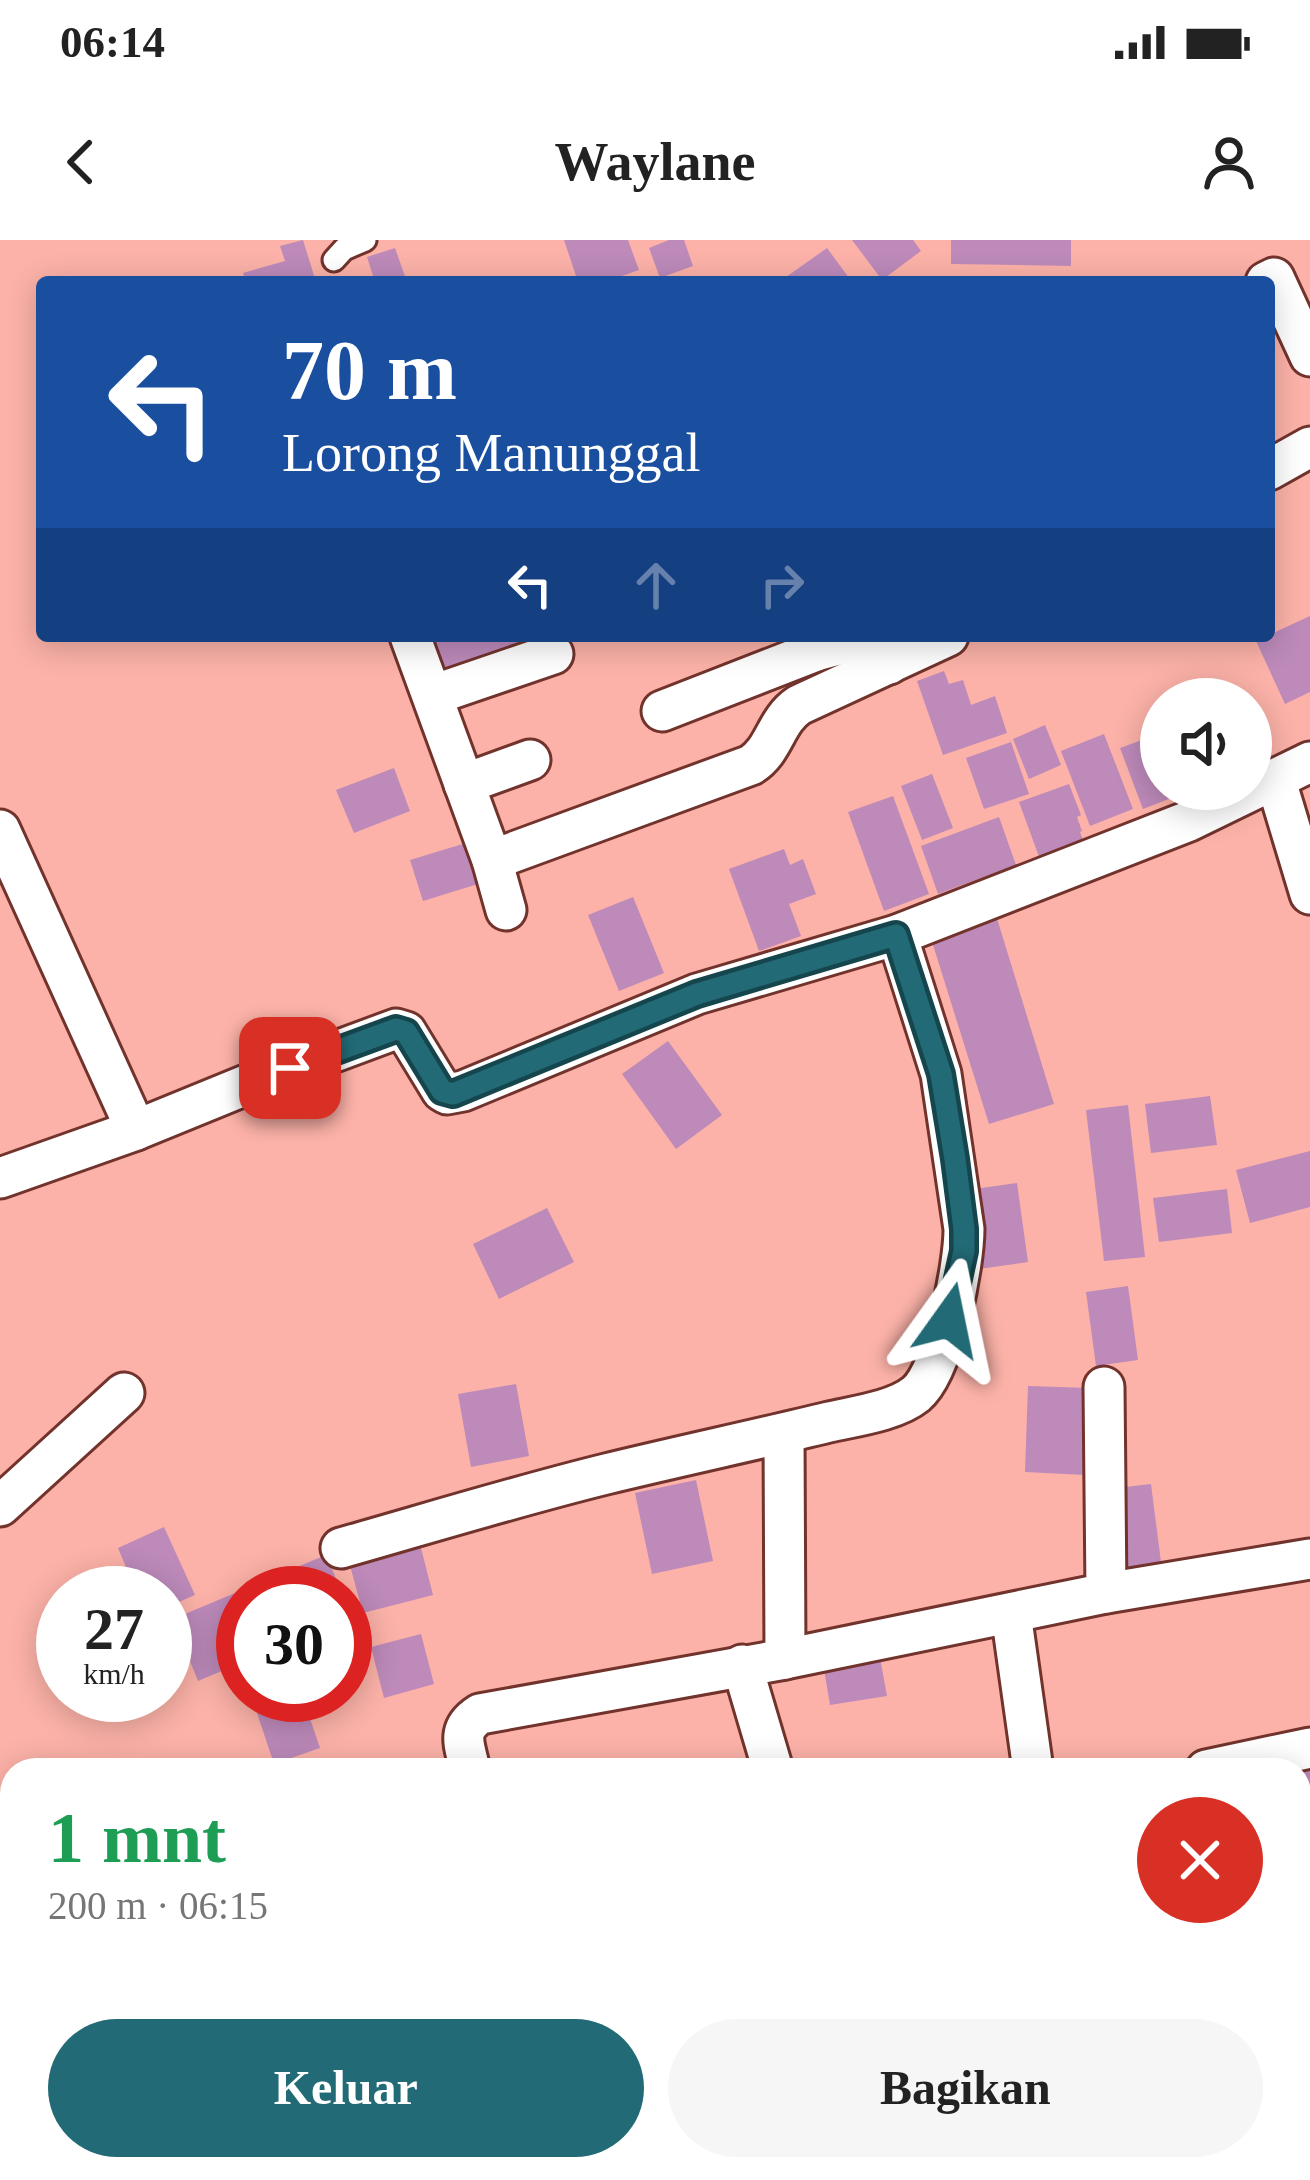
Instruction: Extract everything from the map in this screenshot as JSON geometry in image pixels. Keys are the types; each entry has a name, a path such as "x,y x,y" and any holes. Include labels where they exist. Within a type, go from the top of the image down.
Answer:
{"street":[{"path":"1275,280 1310,356"},
{"path":"1275,467 1310,448"},
{"path":"412,642 506,910"},
{"path":"872,642 889,664"},
{"path":"492,860 752,765 767,753 789,712 936,642"},
{"path":"662,711 811,644"},
{"path":"434,695 553,654"},
{"path":"464,784 530,760"},
{"path":"0,1178 396,1029 406,1032 442,1091 453,1094 697,994 896,935 1190,821 1293,772 1310,894"},
{"path":"0,830 136,1130"},
{"path":"341,1548 606,1474 897,1404 927,1381 949,1320 964,1229 941,1074 896,935"},
{"path":"1104,1387 1106,1593"},
{"path":"0,1506 124,1393"},
{"path":"784,1433 785,1659"},
{"path":"468,1758 463,1731 480,1714 1310,1558"},
{"path":"1011,1613 1031,1758"},
{"path":"742,1665 769,1758"},
{"path":"1263,1758 1310,1748"}],"lane":[{"path":"334,260 344,249 365,240"}],"building":[{"path":"303,240 314,276 244,276 285,261 280,246"},
{"path":"564,240 628,240 639,270 622,276 576,276"},
{"path":"684,240 693,266 659,276 649,248"},
{"path":"852,240 913,240 921,251 887,276 879,276"},
{"path":"951,240 1071,240 1071,266 951,264"},
{"path":"395,248 405,276 373,276 367,257"},
{"path":"827,248 848,276 787,276"},
{"path":"1310,616 1310,692 1285,704 1256,642 1275,642 1275,632"},
{"path":"421,642 522,642 430,675"},
{"path":"944,671 949,684 963,680 971,705 995,696 1007,733 943,755 917,681"},
{"path":"1045,725 1061,765 1029,779 1013,739"},
{"path":"1104,734 1133,809 1090,826 1061,751"},
{"path":"1140,741 1140,801 1120,748"},
{"path":"1011,742 1029,794 984,809 966,758"},
{"path":"394,768 410,811 354,833 336,790"},
{"path":"932,774 953,828 922,840 901,786"},
{"path":"1069,784 1081,815 1077,817 1086,849 1042,865 1019,802"},
{"path":"893,796 929,894 884,911 848,812"},
{"path":"999,817 1016,865 938,894 921,846"},
{"path":"466,843 478,884 423,901 410,860"},
{"path":"784,849 790,865 803,859 816,894 789,904 801,936 759,951 729,869"},
{"path":"633,897 664,973 619,991 588,915"},
{"path":"995,912 1054,1104 989,1124 929,932"},
{"path":"668,1041 722,1115 676,1149 622,1074"},
{"path":"1210,1096 1217,1145 1151,1153 1145,1104"},
{"path":"1128,1105 1145,1257 1104,1261 1086,1110"},
{"path":"1310,1151 1310,1207 1250,1223 1236,1170"},
{"path":"1017,1183 1028,1262 979,1269 967,1190"},
{"path":"1227,1189 1232,1233 1159,1242 1153,1198"},
{"path":"547,1208 574,1262 499,1299 473,1244"},
{"path":"1128,1286 1138,1360 1096,1366 1086,1292"},
{"path":"516,1384 529,1456 471,1467 458,1394"},
{"path":"1028,1386 1089,1388 1086,1475 1025,1472"},
{"path":"696,1480 713,1561 652,1574 635,1493"},
{"path":"1151,1484 1162,1570 1119,1576 1108,1489"},
{"path":"164,1527 182,1566 126,1566 118,1548"},
{"path":"420,1544 433,1595 372,1611 372,1566 350,1566 349,1562"},
{"path":"326,1555 331,1566 300,1566"},
{"path":"216,1601 216,1673 198,1681 192,1666 192,1611"},
{"path":"421,1634 434,1684 384,1698 372,1647"},
{"path":"878,1647 887,1696 830,1705 822,1657"},
{"path":"260,1722 311,1722 320,1748 291,1758 272,1758"}],"route":[{"path":"290,1068 396,1029 406,1032 442,1091 453,1094 697,994 896,935 941,1074 955,1159 964,1251 949,1320"}]}
